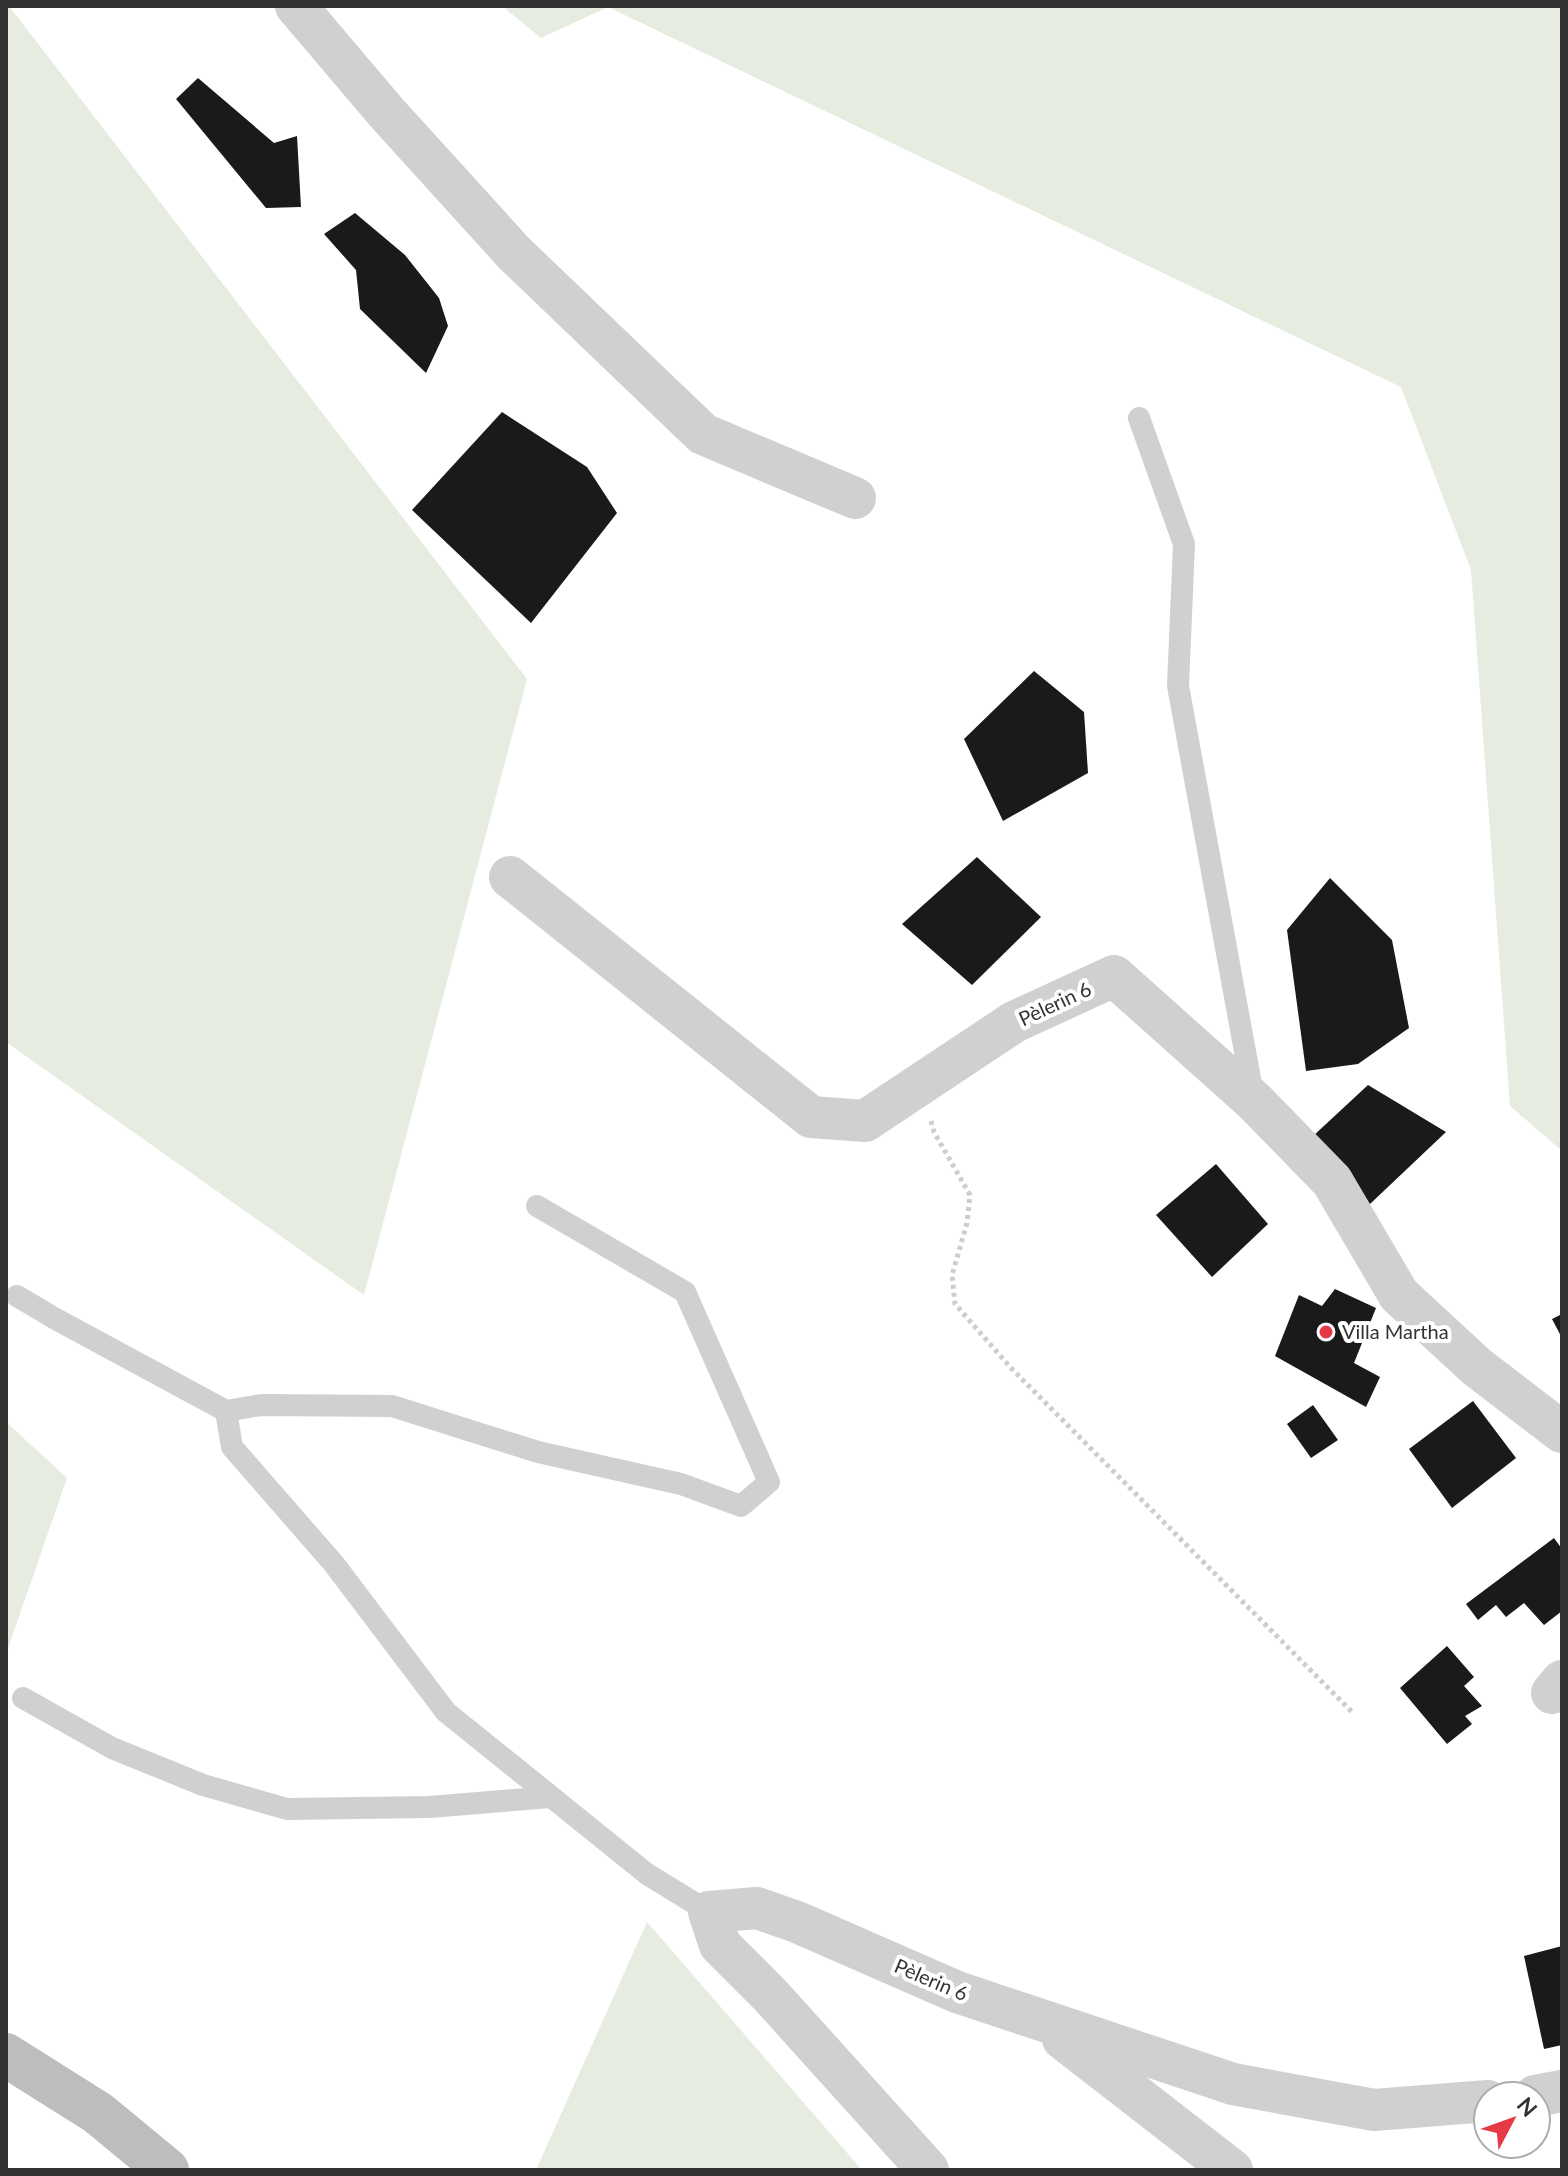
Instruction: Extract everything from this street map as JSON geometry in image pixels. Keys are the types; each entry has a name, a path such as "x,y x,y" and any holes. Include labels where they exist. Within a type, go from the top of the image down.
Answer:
{"main road":[{"path":"6,2055 98,2113 167,2170"}],"street":[{"path":"296,6 386,112 514,253 703,434 855,498"},
{"name":"Pèlerin 6","path":"510,877 811,1117 865,1121 1014,1022 1114,976 1254,1101 1332,1181 1399,1295 1477,1367 1562,1432"},
{"name":"Pèlerin 6","path":"709,1912 757,1908 797,1922 957,1992 1233,2084 1374,2110 1472,2102"},
{"path":"709,1912 720,1945 771,1996 928,2170"},
{"path":"1037,2018 1232,2170"}],"lane":[{"path":"1139,418 1184,544 1178,686 1254,1101"},
{"path":"17,1296 226,1411 261,1405 392,1406 538,1452 681,1484 741,1506 769,1482 685,1292 537,1206"},
{"path":"226,1411 232,1447 334,1564 446,1712 647,1874 709,1912"},
{"path":"23,1698 112,1748 203,1785 287,1809 430,1807 551,1797"}],"path":[{"path":"923,1085 934,1132 970,1195 967,1223 952,1275 955,1304 1011,1368 1353,1713"}],"shaded area":[{"path":"6,6 527,679 364,1295 6,1042"},
{"path":"502,6 1562,6 1562,1151 1510,1106 1471,570 1401,387 608,7 541,38"},
{"path":"6,1422 67,1478 6,1654"},
{"path":"647,1922 862,2170 536,2170"}],"building":[{"path":"198,78 274,143 297,136 301,207 266,208 176,99"},
{"path":"355,213 405,255 439,298 448,326 426,373 360,309 356,270 324,234"},
{"path":"502,412 587,467 617,513 531,623 412,510"},
{"path":"1034,671 1084,712 1088,773 1003,821 964,739"},
{"path":"977,857 1041,917 972,985 902,924"},
{"path":"1330,878 1392,940 1409,1028 1358,1064 1306,1071 1287,930"},
{"path":"1368,1085 1446,1132 1370,1204 1312,1137"},
{"path":"1216,1164 1268,1224 1212,1277 1156,1215"},
{"name":"Villa Martha","path":"1335,1289 1376,1308 1354,1363 1380,1377 1366,1407 1275,1356 1299,1295 1322,1306"},
{"path":"1562,1314 1562,1338 1552,1319"},
{"path":"1473,1401 1516,1458 1452,1508 1409,1449"},
{"path":"1313,1405 1338,1440 1311,1458 1287,1424"},
{"path":"1554,1538 1562,1549 1562,1611 1544,1625 1524,1603 1506,1617 1496,1605 1478,1620 1466,1604"},
{"path":"1447,1646 1474,1677 1464,1686 1482,1706 1465,1716 1472,1724 1447,1744 1400,1688"},
{"path":"1562,1946 1562,2045 1544,2049 1524,1956"}],"place":[{"name":"Villa Martha","path":"1326,1332"}]}
